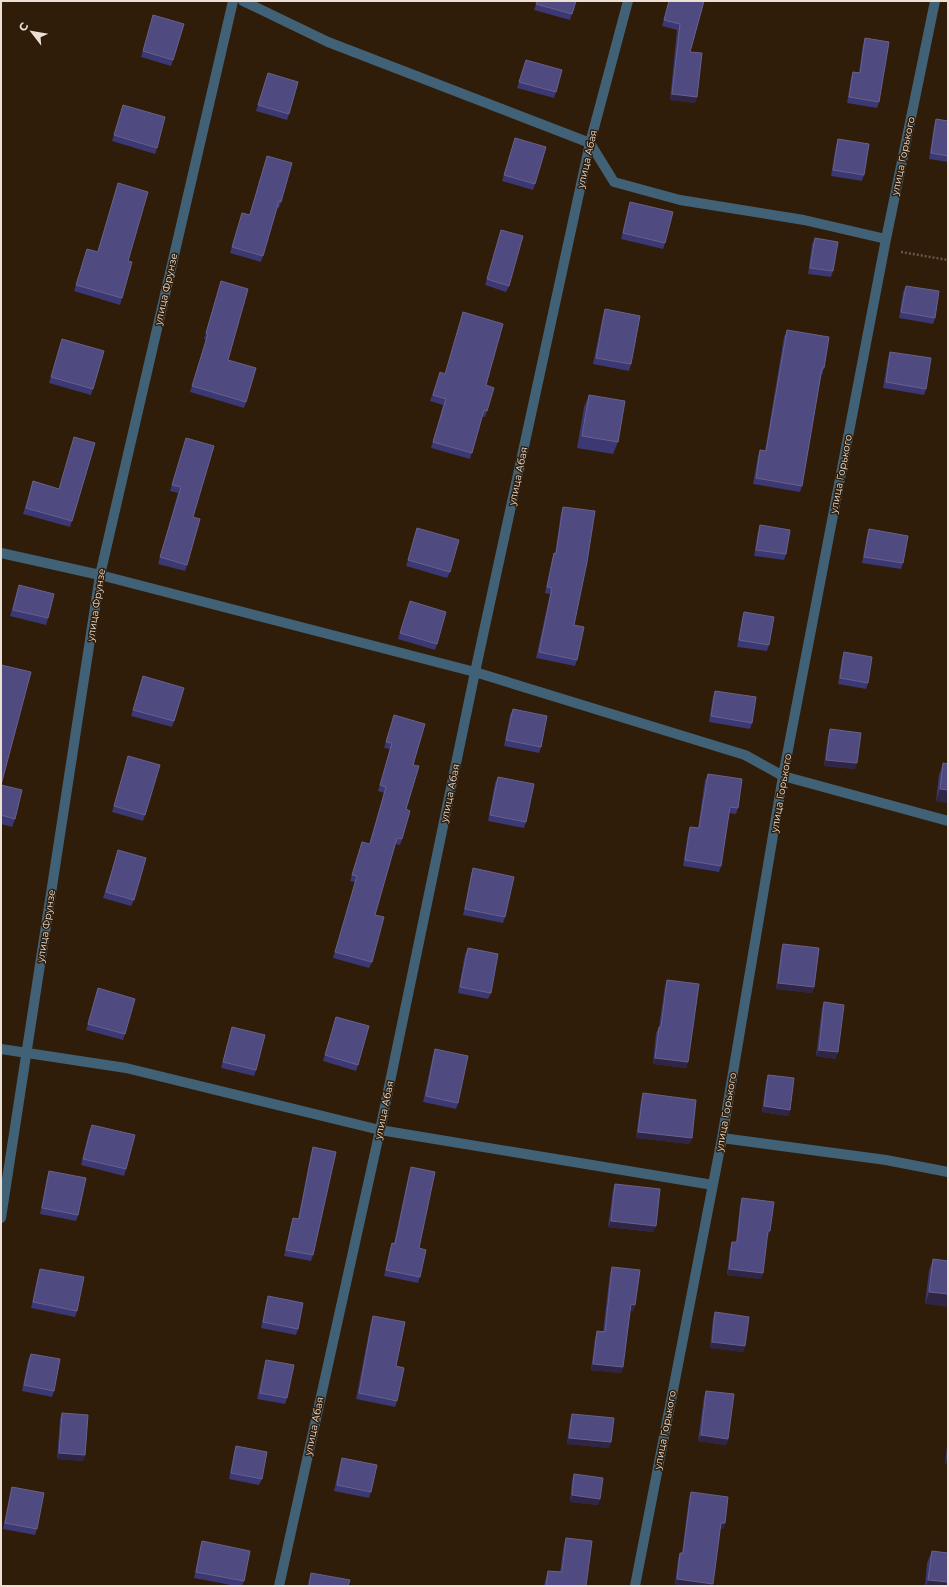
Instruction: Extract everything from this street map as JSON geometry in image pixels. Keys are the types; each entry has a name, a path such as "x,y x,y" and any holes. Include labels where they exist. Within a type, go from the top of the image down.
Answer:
{"street":[{"name":"улица Фрунзе","path":"1,1218 100,575 233,1"},
{"path":"242,1 328,42 590,143 614,182 680,200 804,220 885,244"},
{"name":"улица Абая","path":"279,1586 380,1130 475,672 590,143 628,1"},
{"name":"улица Горького","path":"635,1586 722,1138 783,776 885,244 935,1"},
{"path":"1,553 100,575 475,672 745,755 783,776 948,821"},
{"path":"1,1049 126,1068 380,1130 713,1185"},
{"path":"722,1138 886,1160 948,1172"}],"path":[{"path":"885,244 948,260"}],"building":[{"path":"537,1 576,1 572,14 536,4"},
{"path":"669,1 704,1 690,52 702,53 697,97 672,94 680,24 664,20"},
{"path":"153,15 184,24 173,60 143,51"},
{"path":"865,38 889,42 879,102 849,97 853,72 860,73"},
{"path":"526,60 562,70 556,92 519,82"},
{"path":"268,73 298,82 289,114 258,105"},
{"path":"123,105 165,117 157,148 114,135"},
{"path":"936,119 948,121 948,156 931,153"},
{"path":"515,138 546,147 535,184 504,175"},
{"path":"838,139 869,144 864,175 833,170"},
{"path":"267,156 292,163 263,256 232,247 242,213 250,215"},
{"path":"118,183 148,192 128,261 132,262 122,298 76,285 87,249 98,252"},
{"path":"630,202 673,212 665,243 623,233"},
{"path":"501,230 523,236 509,286 487,279"},
{"path":"815,238 838,242 833,271 810,268"},
{"path":"221,281 248,289 228,360 256,368 246,402 192,386 208,334 206,333"},
{"path":"906,286 939,291 935,318 901,312"},
{"path":"605,309 640,316 631,364 596,358"},
{"path":"463,312 503,324 486,385 494,388 487,411 484,410 472,453 433,442 446,399 433,395 440,372 445,374"},
{"path":"787,330 829,337 824,368 822,368 802,486 756,478 760,450 766,451"},
{"path":"62,339 104,351 93,389 51,377"},
{"path":"890,352 931,358 926,389 886,382"},
{"path":"589,395 625,401 618,442 582,436"},
{"path":"74,437 95,443 72,521 26,508 33,481 59,489"},
{"path":"186,438 214,446 193,517 200,519 187,565 160,557 181,487 172,485"},
{"path":"563,507 595,511 587,562 574,625 584,627 577,660 539,652 552,588 547,587 554,553 556,554"},
{"path":"760,525 790,530 786,554 756,550"},
{"path":"417,528 459,540 450,572 408,560"},
{"path":"869,529 908,536 903,563 864,557"},
{"path":"19,585 54,594 48,618 13,610"},
{"path":"410,601 446,612 437,644 400,633"},
{"path":"744,612 774,617 769,645 739,640"},
{"path":"844,652 872,657 868,683 840,678"},
{"path":"1,665 31,672 1,785"},
{"path":"143,676 184,688 174,721 133,710"},
{"path":"715,691 756,697 752,723 711,716"},
{"path":"513,709 547,716 541,747 506,740"},
{"path":"394,715 425,724 413,765 419,766 406,809 410,811 402,839 397,838 375,915 384,917 372,962 335,952 357,876 352,875 362,842 370,844 386,787 380,785 392,743 386,742"},
{"path":"830,729 861,733 857,763 826,760"},
{"path":"128,756 160,765 145,815 114,806"},
{"path":"943,763 948,764 948,790 940,789"},
{"path":"708,774 742,779 738,808 730,807 721,866 685,860 690,827 699,828"},
{"path":"498,777 534,784 526,822 490,815"},
{"path":"1,785 22,790 15,819 1,815"},
{"path":"118,850 146,858 134,900 106,892"},
{"path":"473,868 514,877 505,917 465,909"},
{"path":"783,944 819,948 814,987 778,983"},
{"path":"468,948 498,954 491,993 460,987"},
{"path":"667,980 699,984 688,1062 655,1058 659,1027 661,1027"},
{"path":"98,988 135,999 125,1034 88,1024"},
{"path":"824,1002 844,1005 838,1052 819,1050"},
{"path":"336,1017 369,1026 358,1065 325,1055"},
{"path":"232,1027 265,1035 256,1070 223,1062"},
{"path":"435,1049 468,1056 458,1103 426,1096"},
{"path":"768,1075 794,1078 790,1110 764,1106"},
{"path":"643,1093 696,1100 692,1138 638,1132"},
{"path":"92,1125 135,1135 126,1169 83,1159"},
{"path":"313,1147 336,1152 313,1255 286,1250 293,1218 299,1219"},
{"path":"411,1167 435,1172 419,1248 426,1250 420,1277 386,1270 392,1243 395,1244"},
{"path":"49,1171 86,1178 78,1215 42,1208"},
{"path":"615,1184 660,1189 656,1226 611,1221"},
{"path":"742,1198 774,1202 770,1231 768,1231 763,1273 729,1269 732,1242 737,1242"},
{"path":"933,1259 948,1261 948,1294 929,1292"},
{"path":"612,1267 640,1270 635,1305 631,1304 623,1367 593,1364 597,1331 605,1332"},
{"path":"40,1269 84,1277 77,1311 33,1302"},
{"path":"268,1296 303,1303 298,1329 263,1322"},
{"path":"715,1312 749,1317 745,1346 712,1342"},
{"path":"373,1316 405,1322 396,1366 404,1368 397,1401 359,1393"},
{"path":"31,1354 60,1359 54,1391 24,1385"},
{"path":"266,1360 294,1365 287,1398 260,1393"},
{"path":"706,1391 734,1394 728,1439 701,1435"},
{"path":"62,1413 88,1415 85,1455 59,1453"},
{"path":"572,1414 614,1418 611,1442 569,1438"},
{"path":"236,1446 267,1452 262,1479 231,1473"},
{"path":"342,1458 377,1465 371,1492 337,1485"},
{"path":"574,1474 603,1478 600,1499 572,1495"},
{"path":"12,1487 44,1493 37,1529 5,1523"},
{"path":"691,1492 728,1497 725,1523 721,1523 713,1584 677,1579 680,1553 683,1553"},
{"path":"566,1538 592,1541 586,1586 546,1586 548,1571 562,1572"},
{"path":"202,1541 250,1551 244,1581 196,1572"},
{"path":"932,1551 948,1553 948,1582 928,1580"},
{"path":"311,1573 350,1580 348,1586 309,1586"}]}
